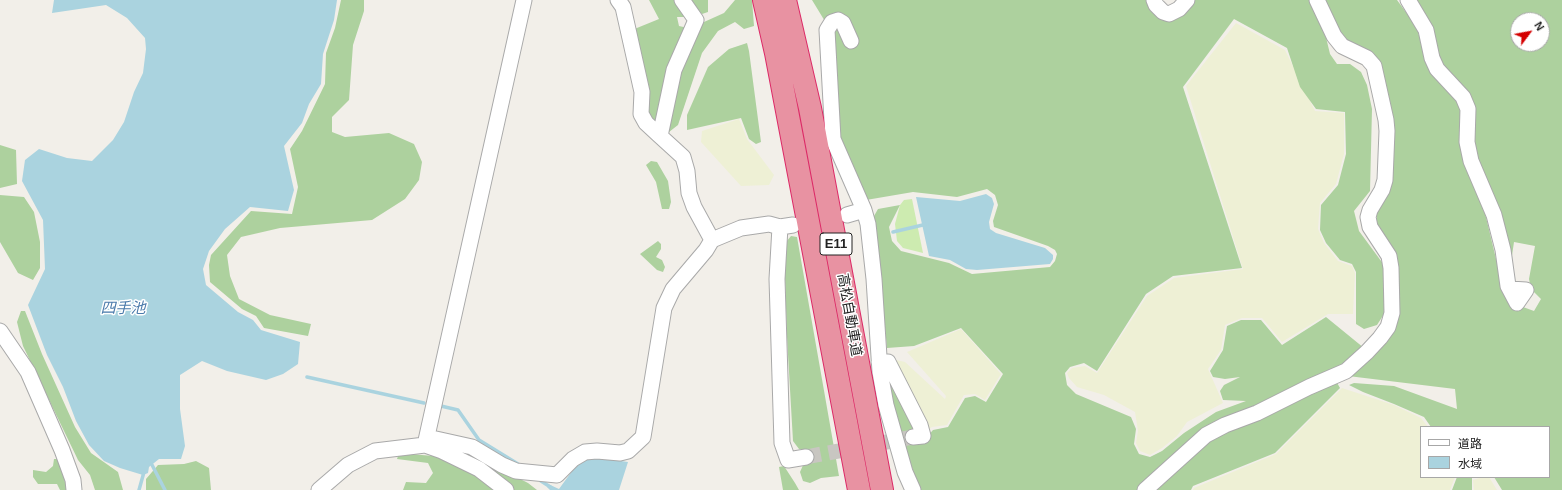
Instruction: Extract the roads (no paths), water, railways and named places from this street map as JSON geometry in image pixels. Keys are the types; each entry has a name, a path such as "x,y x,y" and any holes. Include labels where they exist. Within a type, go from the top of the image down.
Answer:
{"highway":[{"name":"高松自動車道","path":"764,0 778,60 859,490"},
{"name":"高松自動車道","path":"785,0 810,108 844,282 873,446 883,490"}],"street":[{"path":"426,441 524,0"},
{"path":"618,0 623,7 642,92 641,114 646,123 682,158 687,171 689,193 694,207 712,240"},
{"path":"660,136 674,70 696,20 682,0"},
{"path":"1154,0 1156,5 1163,12 1169,14 1179,9 1187,0"},
{"path":"1145,490 1206,435 1225,425 1257,413 1346,370 1367,352 1388,327 1392,313 1391,268 1389,256 1370,227 1368,217 1370,210 1382,190 1385,180 1387,131 1382,99 1374,66 1367,58 1342,46 1334,36 1317,0"},
{"path":"1408,0 1426,30 1432,58 1437,69 1463,97 1468,109 1468,142 1471,161 1494,215 1503,250 1506,282 1510,289"},
{"path":"851,41 843,23 838,20 832,22 827,30 834,139 864,210 868,224 874,280 879,362 886,405 906,472 913,490"},
{"path":"847,215 864,210"},
{"path":"319,490 348,465 375,451 426,441 472,447 502,465 516,471 557,475 573,459 586,452 597,451 620,453 628,451 643,437 664,308 673,289 706,250 712,240 742,228 769,224 787,226 777,279 782,443 788,460 806,456"},
{"path":"0,331 28,372 62,450 73,480 74,490"},
{"path":"879,362 888,362 920,425 923,436 913,437"},
{"path":"426,441 442,451 479,469 506,490"}],"water":[{"name":"四手池","path":"54,0 337,0 334,20 323,54 321,84 309,104 302,123 284,146 294,190 288,211 250,207 225,229 209,251 203,269 206,285 238,312 253,320 261,330 300,342 298,364 283,374 266,380 227,371 202,361 180,375 180,409 185,446 181,459 159,459 149,467 148,473 143,475 104,461 89,445 76,421 63,387 47,355 28,305 45,269 43,220 22,181 25,160 39,149 67,158 92,161 113,140 124,122 134,92 143,73 146,49 145,38 127,18 106,5 52,13"},
{"path":"986,194 992,198 994,204 989,222 990,229 996,233 1045,248 1053,255 1053,259 1050,264 977,270 966,269 950,260 929,256 916,197 960,201"},
{"path":"594,457 628,462 619,490 550,490 547,487 548,484 559,489 575,467 583,460"}],"waterway":[{"path":"893,232 927,224"},
{"path":"307,377 424,403"},
{"path":"441,406 458,410 479,440 518,464"},
{"path":"150,461 165,490"},
{"path":"139,490 144,472"},
{"path":"541,481 555,490"}],"tunnel":[{"path":"806,457 913,437"}]}
